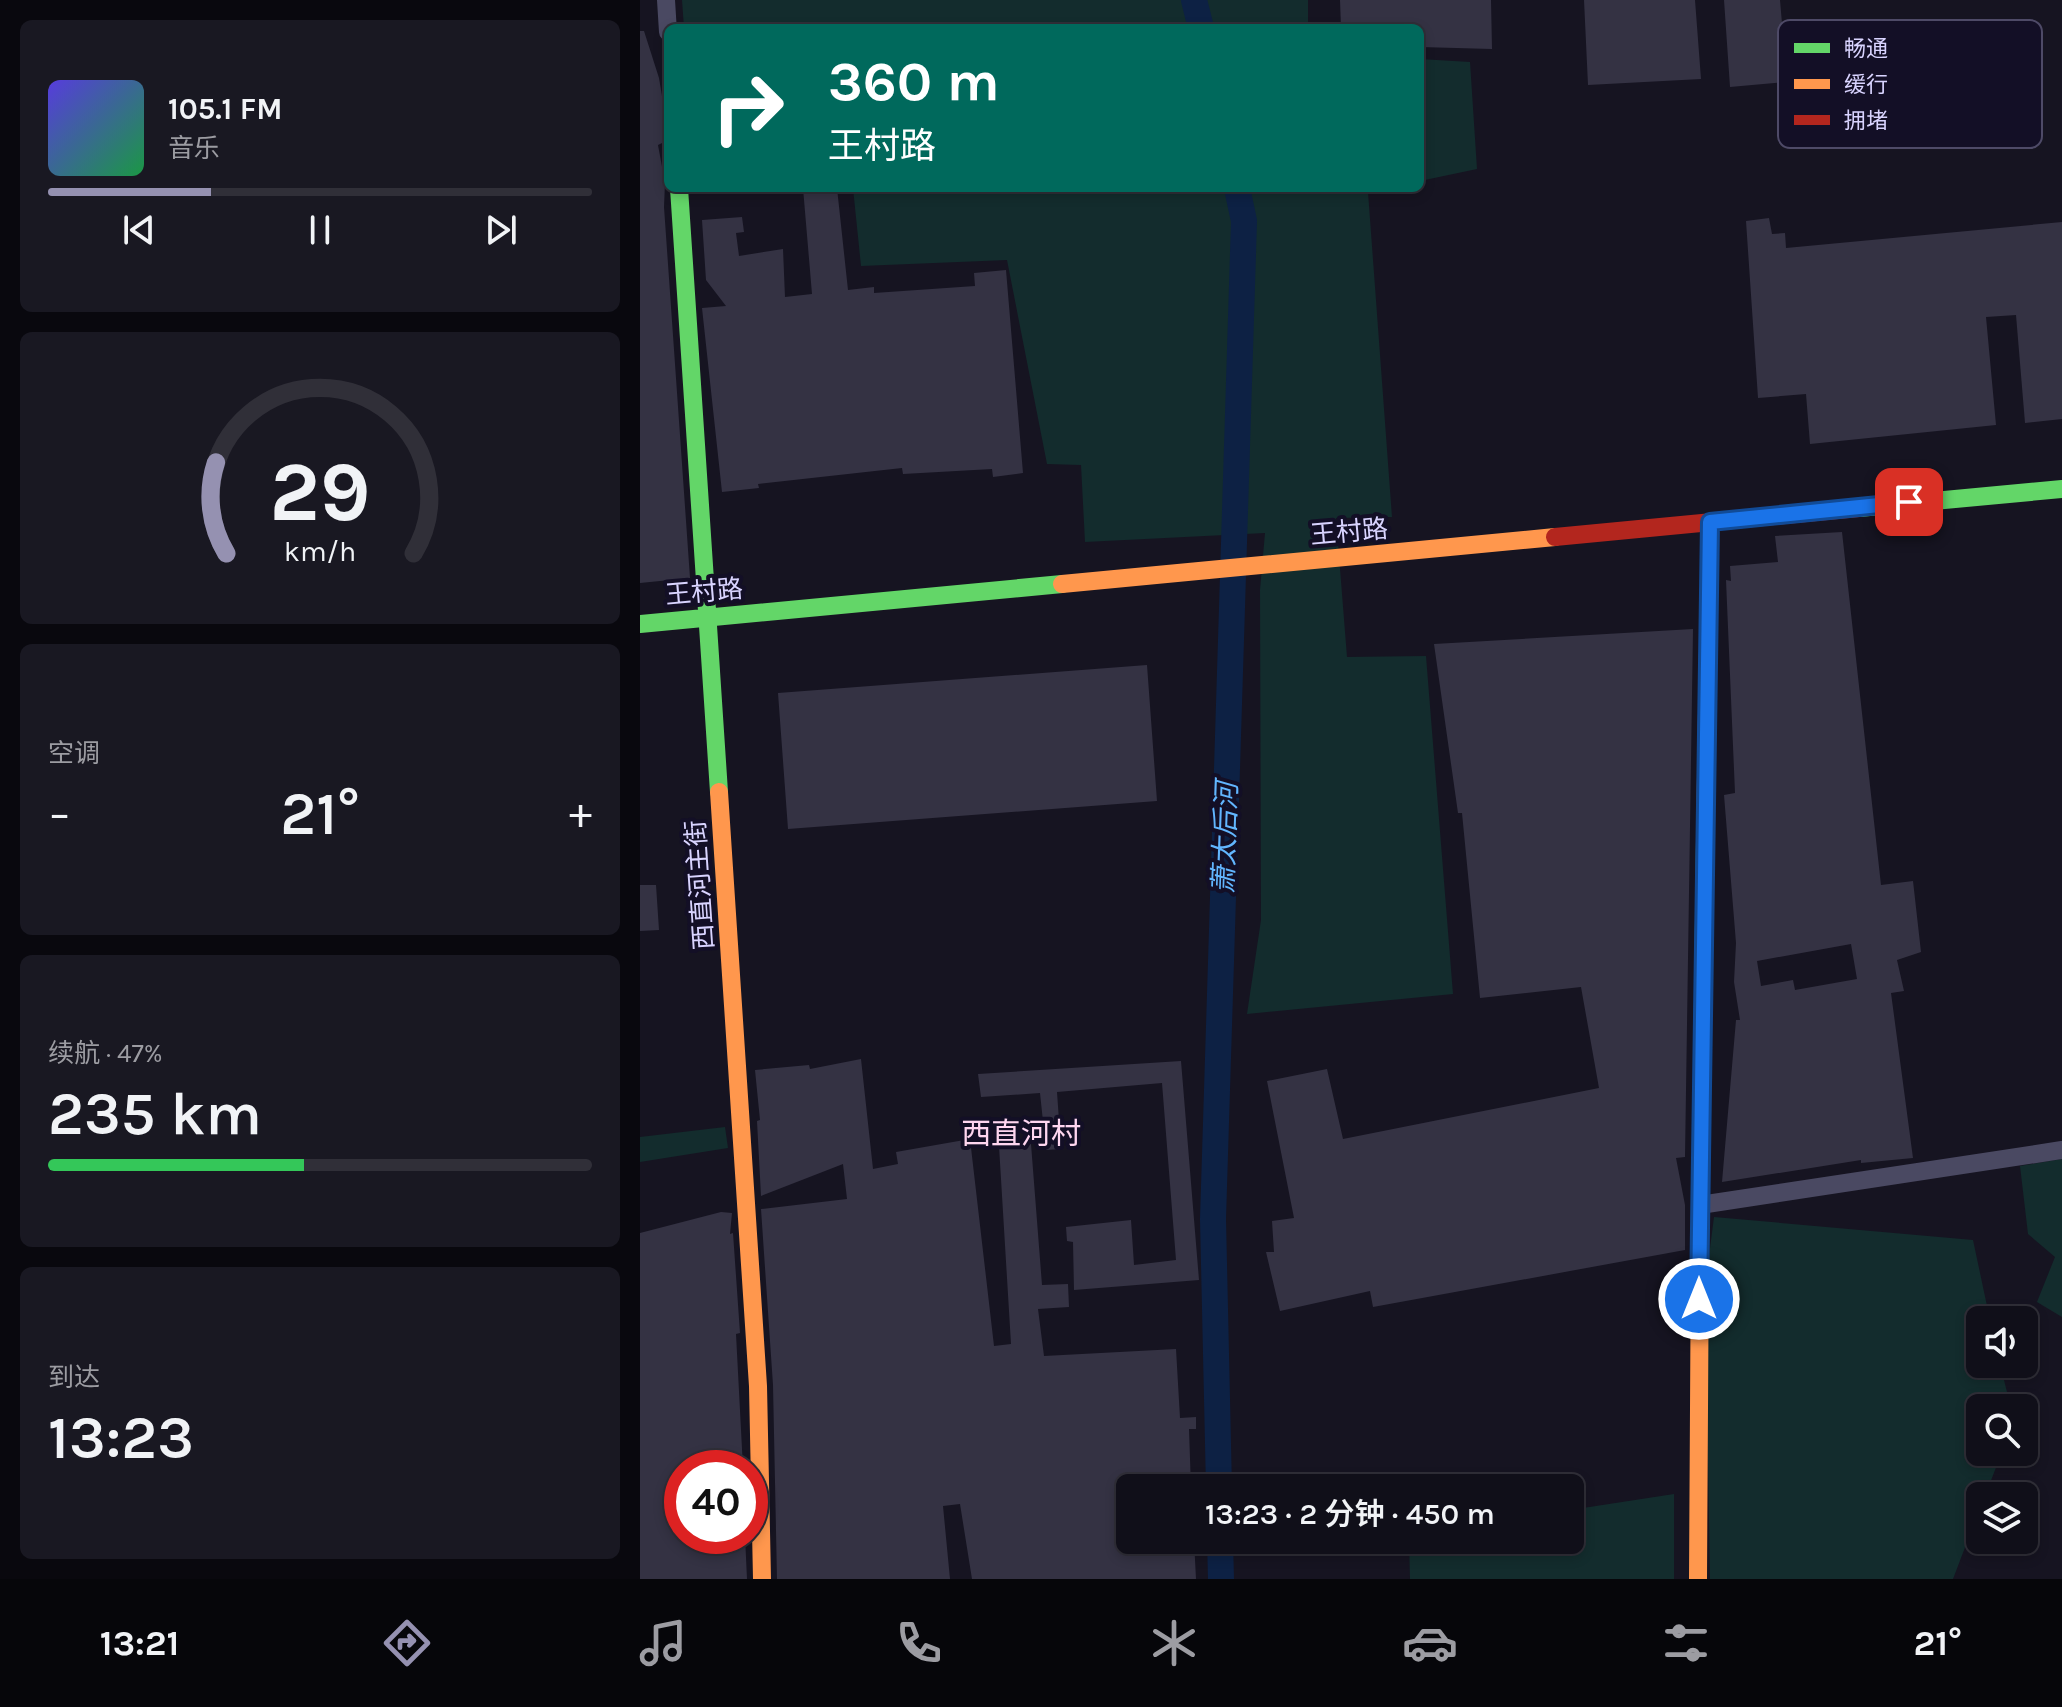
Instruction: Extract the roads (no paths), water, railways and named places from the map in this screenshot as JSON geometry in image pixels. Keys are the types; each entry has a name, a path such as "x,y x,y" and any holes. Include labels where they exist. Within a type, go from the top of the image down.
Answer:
{"street":[{"path":"666,0 668,24"},
{"name":"西直河主街","path":"679,192 758,1386 762,1579"},
{"name":"王村路","path":"640,624 2062,489"},
{"path":"1698,1579 1710,522"},
{"path":"1700,1205 2062,1150"}],"waterway":[{"name":"萧太后河","path":"1194,0 1200,24"},
{"name":"萧太后河","path":"1219,1474 1213,1219 1244,221 1238,192"},
{"name":"萧太后河","path":"1220,1554 1221,1579"}],"district":[{"name":"西直河村","path":"1021,1134"}]}
